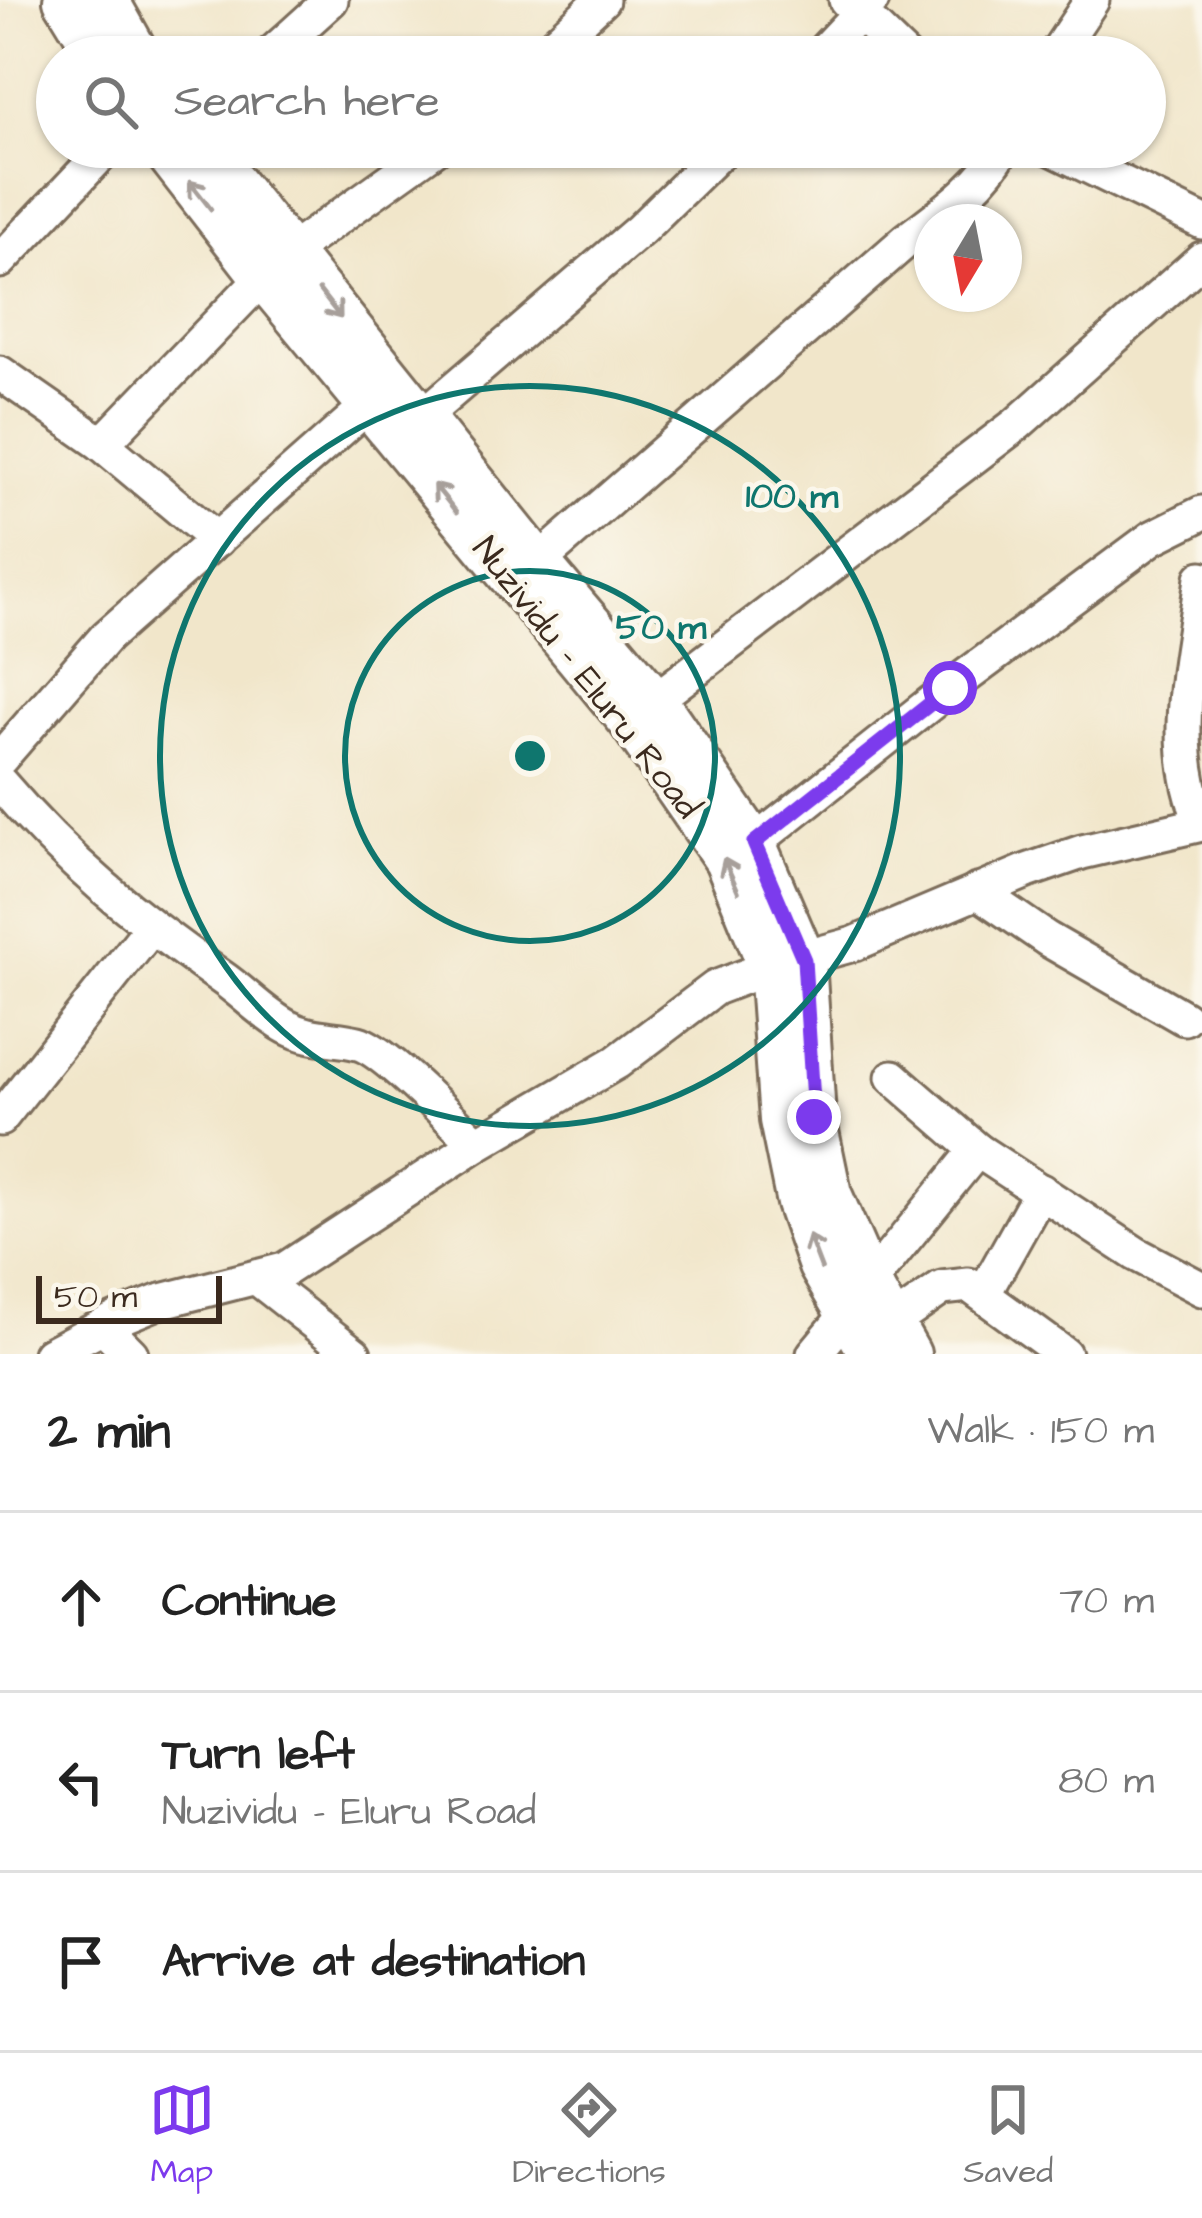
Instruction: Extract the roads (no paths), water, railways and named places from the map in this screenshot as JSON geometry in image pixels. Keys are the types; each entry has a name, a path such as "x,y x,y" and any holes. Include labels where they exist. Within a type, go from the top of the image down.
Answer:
{"main road":[{"path":"65,0 87,36"},
{"path":"107,0 127,36"},
{"name":"Nuzividu - Eluru Road","path":"193,168 277,265 422,417 726,860 787,963"},
{"name":"Nuzividu - Eluru Road","path":"277,265 369,405 526,573 656,700 754,843 787,963 830,1194 859,1298 891,1344"}],"street":[{"path":"291,36 331,0"},
{"path":"563,36 602,0"},
{"path":"1068,36 1092,0"},
{"path":"835,36 860,5 886,36"},
{"path":"0,261 88,168"},
{"path":"102,444 277,265 409,168"},
{"path":"422,417 640,230 703,168"},
{"path":"526,573 961,198 989,168"},
{"path":"1092,168 1202,221"},
{"path":"656,700 1016,424 1202,259"},
{"path":"0,373 102,444 217,540"},
{"path":"0,760 106,637 369,405"},
{"path":"754,843 950,688 1152,538 1202,513"},
{"path":"50,1354 158,1302 284,1270 477,1144 617,1062 715,988 889,931 977,891 1082,852 1202,823 1188,792 1183,742 1202,578"},
{"path":"0,783 95,884 152,928 287,1027 329,1042 360,1043 477,1144"},
{"path":"977,891 1047,939 1184,1018"},
{"path":"0,1119 152,928"},
{"path":"892,1078 977,1150 1136,1254 1202,1289"},
{"path":"814,1354 977,1150"},
{"path":"984,1293 1040,1191"},
{"path":"257,1278 354,1354"},
{"path":"891,1344 942,1288 969,1285 1064,1354"},
{"path":"103,1326 131,1354"}]}
